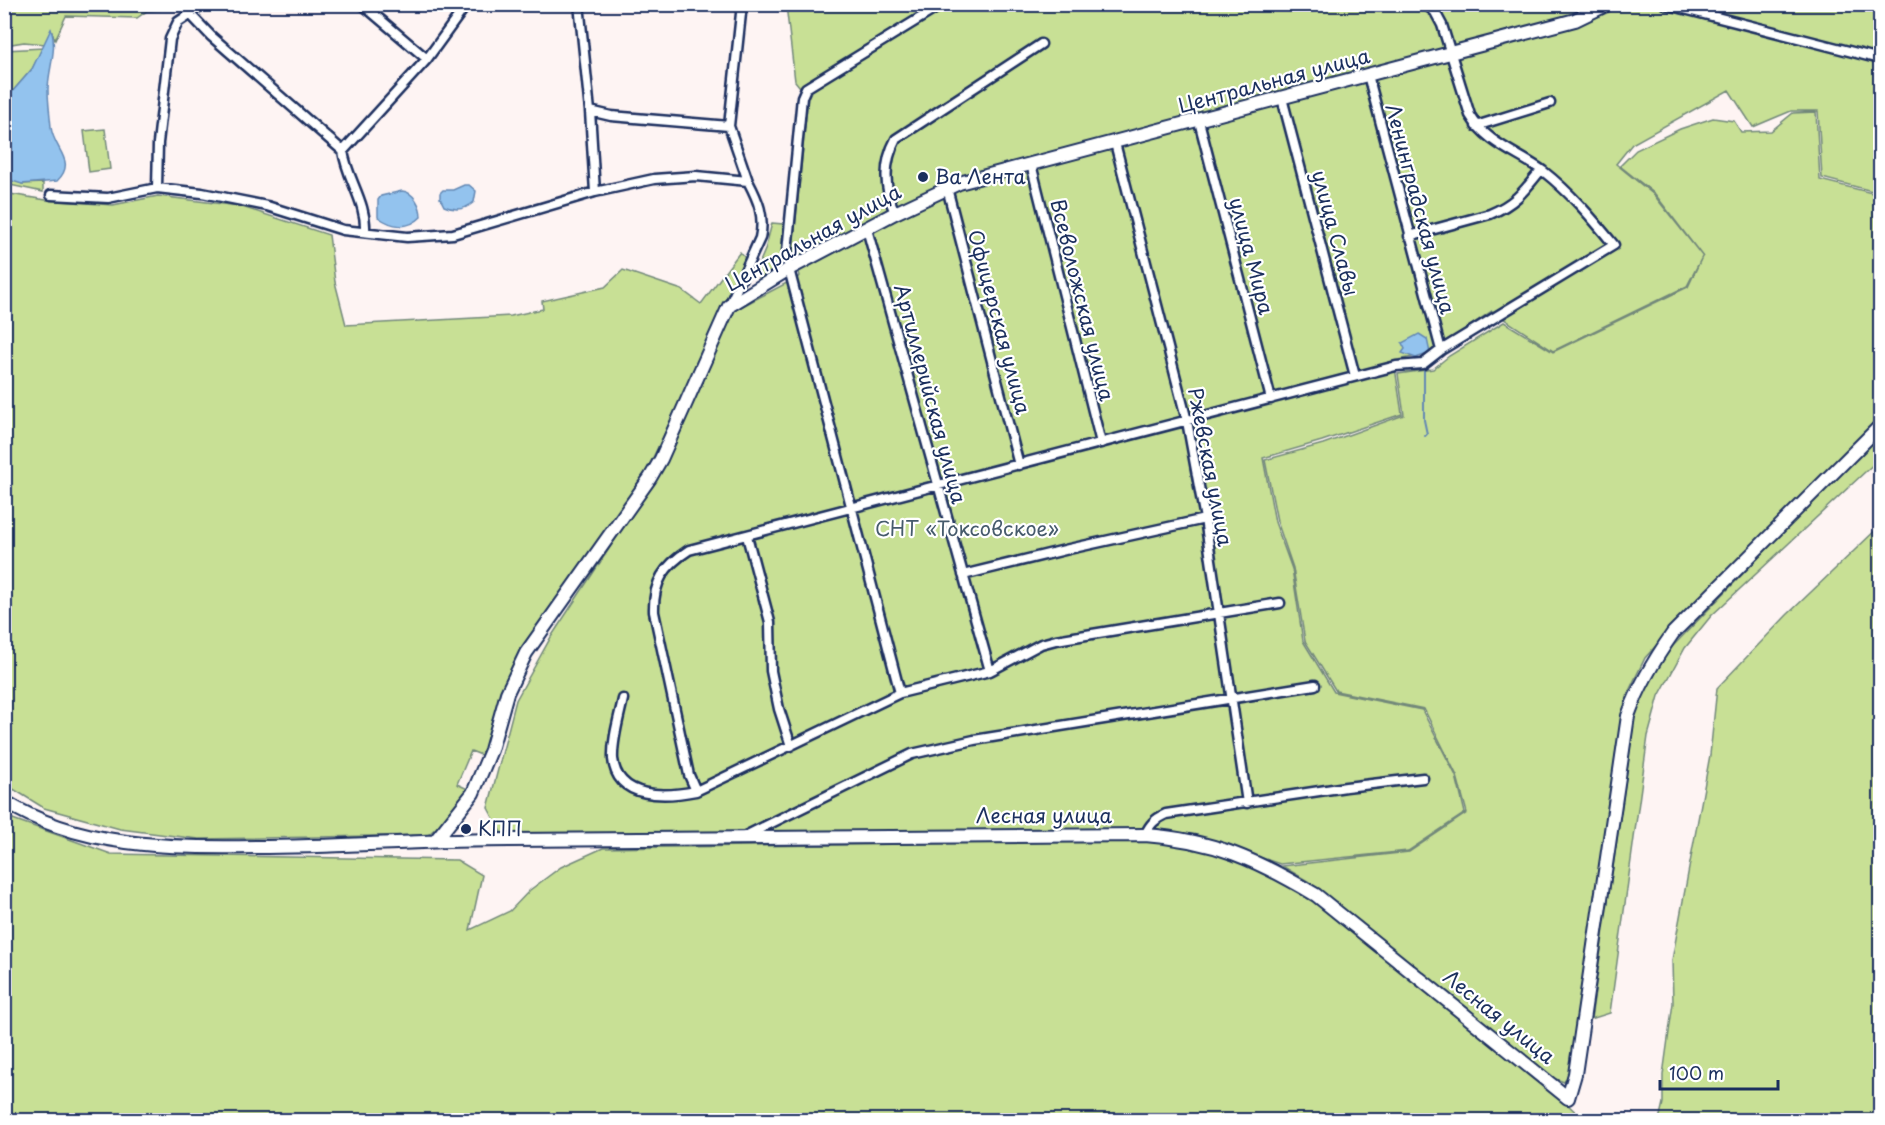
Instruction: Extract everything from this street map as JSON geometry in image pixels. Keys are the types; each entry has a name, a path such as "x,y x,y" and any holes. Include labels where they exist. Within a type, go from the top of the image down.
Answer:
{"street":[{"path":"157,188 158,143 170,39 178,22 201,4"},
{"path":"362,4 427,59"},
{"path":"343,150 427,59 467,4"},
{"path":"579,4 590,111 595,192"},
{"path":"729,306 760,238 762,227 760,205 748,181 729,126 742,4"},
{"path":"900,693 789,269 787,252 802,97 807,88 943,4"},
{"path":"696,791 688,775 654,612 653,595 658,581 673,560 689,550 1355,376 1396,366 1423,364 1441,350 1614,245 1583,206 1541,170 1487,136 1476,126 1470,115 1442,25 1435,12 1425,4"},
{"name":"Центральная улица","path":"436,840 473,794 491,750 507,693 526,652 650,478 661,459 729,306 789,269 947,188 1575,20 1608,4"},
{"path":"1665,4 1881,59"},
{"path":"190,14 211,36 343,150 345,162 365,216 365,232"},
{"path":"895,213 886,186 886,167 889,153 896,139 1041,44"},
{"name":"Ленинградская улица","path":"1368,75 1441,350"},
{"name":"улица Славы","path":"1282,99 1355,376"},
{"path":"1476,126 1550,103"},
{"path":"590,111 622,117 729,126"},
{"name":"улица Мира","path":"1199,121 1271,399"},
{"name":"Ржевская улица","path":"1115,143 1187,421 1205,519 1247,803"},
{"name":"Всеволожская улица","path":"1031,164 1101,443"},
{"path":"1409,236 1490,214 1503,208 1516,200 1541,170"},
{"path":"51,195 108,198 157,188 202,193 267,206 343,230 407,237 453,234 595,192 664,178 696,176 748,181"},
{"name":"Офицерская улица","path":"947,188 1019,465"},
{"name":"Артиллерийская улица","path":"867,229 990,671"},
{"name":"Лесная улица","path":"4,801 19,810 70,830 124,843 179,848 314,847 436,840 1145,835 1178,837 1242,856 1279,873 1316,895 1568,1098 1575,1074 1628,716 1637,691 1652,662 1672,633 1881,426"},
{"path":"963,575 1205,519"},
{"path":"747,536 770,622 771,671 779,709 791,746"},
{"path":"623,699 613,759 616,773 623,784 636,791 657,794 696,791 900,693 990,671 1041,644 1280,603"},
{"path":"742,837 912,754 974,740 1315,685"},
{"path":"1145,835 1156,819 1166,814 1423,778"}],"green space":[{"path":"5,5 160,5 160,10 147,11 137,18 66,16 55,40 51,30 45,44 24,42 5,45"},
{"name":"СНТ «Токсовское»","path":"786,5 1880,5 1880,193 1822,178 1818,111 1791,111 1753,127 1729,90 1632,144 1616,164 1654,195 1703,257 1655,194 1620,166 1636,150 1680,129 1713,118 1734,121 1741,132 1771,131 1793,113 1816,112 1820,180 1880,195 1880,417 1693,604 1645,658 1628,693 1616,750 1572,1070 1564,1082 1548,1076 1308,881 1282,866 1409,852 1467,813 1457,776 1424,709 1336,691 1305,641 1293,568 1277,521 1265,460 1323,444 1404,415 1398,374 1433,369 1449,356 1504,322 1553,352 1688,287 1702,257 1687,286 1553,351 1492,311 1430,353 1394,361 1402,414 1263,458 1275,522 1292,569 1303,641 1334,692 1422,710 1456,776 1465,813 1408,851 1280,864 1189,836 733,832 502,834 488,808 516,700 551,637 655,479 726,321 735,310 800,276 793,248 808,97 795,81"},
{"path":"43,48 32,69 5,100 5,50"},
{"path":"105,129 110,169 89,172 84,131"},
{"path":"4,147 9,168 22,184 43,183 43,192 5,184"},
{"path":"4,193 46,200 113,205 158,196 239,206 329,235 335,282 346,325 511,316 543,309 542,301 605,287 623,270 682,290 701,304 740,252 745,258 646,472 520,652 501,690 490,738 481,755 471,751 457,784 470,790 459,807 428,835 199,839 120,829 44,808 5,784"},
{"path":"772,223 783,224 781,272 761,282 756,271 765,250"},
{"path":"1880,435 1880,458 1711,616 1685,648 1659,696 1648,736 1610,1013 1591,1019 1635,715 1647,682 1673,646"},
{"path":"1880,526 1880,1120 1659,1120 1663,1103 1663,1075 1673,1003 1672,960 1710,755 1717,688 1787,615"},
{"path":"4,814 111,854 457,860 482,875 470,930 510,911 530,890 561,867 603,848 1144,841 1191,848 1252,867 1313,899 1565,1102 1584,1120 5,1120"}],"water":[{"path":"51,29 53,52 48,90 51,127 63,155 65,167 57,181 22,184 12,181 9,171 5,141 5,100 32,69"},
{"path":"469,185 476,191 474,202 460,209 444,206 440,193 443,190 453,190"},
{"path":"402,191 410,194 416,200 421,217 411,224 400,226 378,217 378,200 381,196"},
{"path":"1419,334 1427,339 1430,353 1416,358 1402,353 1405,349 1402,343"}],"waterway":[{"path":"1424,365 1424,420 1427,434 1425,436"}],"place":[{"name":"Ва Лента","path":"923,177"},
{"name":"КПП","path":"466,829"}]}
